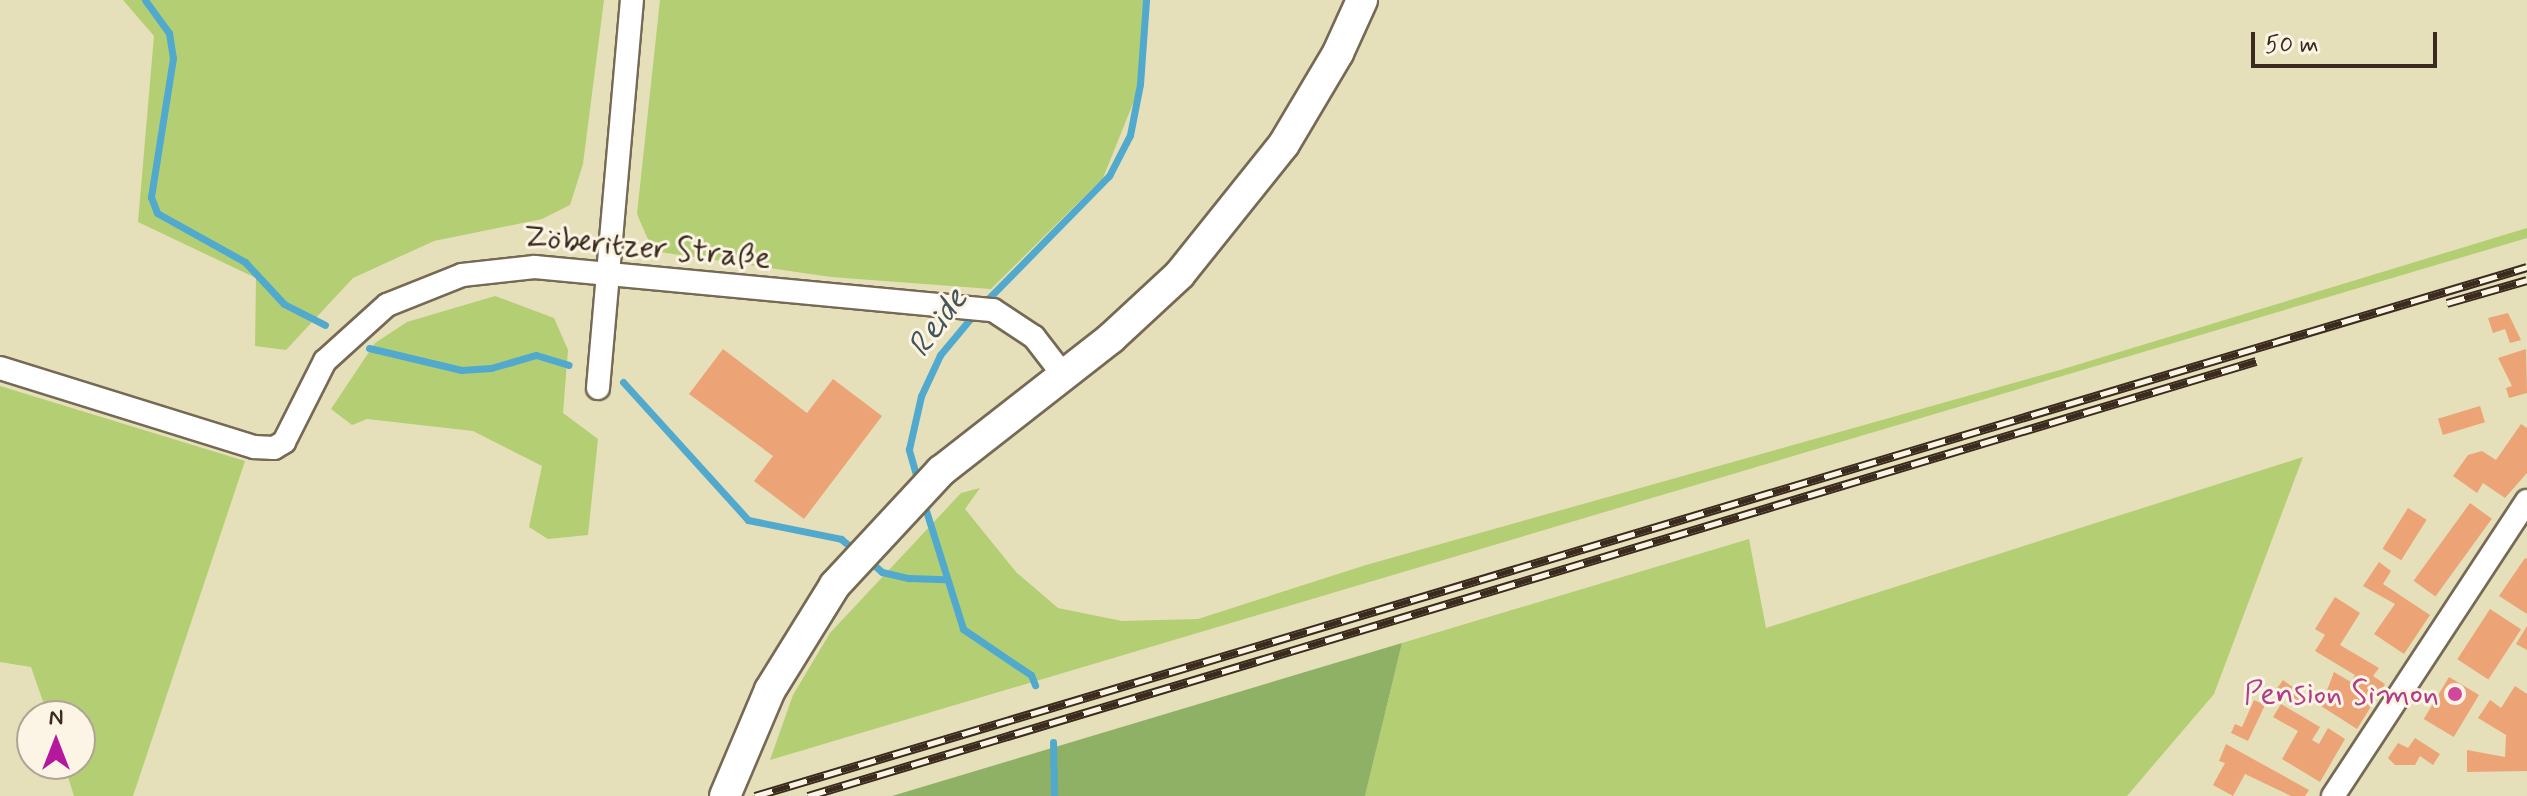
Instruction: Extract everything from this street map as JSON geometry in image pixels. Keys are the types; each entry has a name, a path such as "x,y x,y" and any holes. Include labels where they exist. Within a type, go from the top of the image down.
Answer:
{"main road":[{"path":"725,796 783,667 854,562 941,471 1064,376 1180,274 1242,200 1305,111 1362,0"}],"street":[{"path":"598,388 632,0"},
{"name":"Zöberitzer Straße","path":"0,368 254,447 274,448 284,442 325,361 387,305 437,282 484,270 535,267 993,310 1016,321 1064,376"},
{"path":"2333,796 2527,501"}],"green space":[{"path":"123,0 604,0 583,164 570,205 542,219 434,241 353,278 286,350 255,346 256,278 138,222 154,36"},
{"path":"660,0 1144,0 1138,91 1103,178 991,289 831,277 653,251 637,214"},
{"path":"2527,228 2527,238 770,760 793,695 830,633 961,493 980,488 965,509 1016,572 1058,608 1122,621 1198,619 1366,565 2060,370"},
{"path":"495,296 554,318 568,350 563,413 598,439 588,535 548,539 529,527 542,466 473,431 367,419 352,425 331,409 375,343 407,322"},
{"path":"0,386 245,461 133,796 74,796 69,780 96,780 96,700 42,700 31,667 0,662"},
{"path":"2303,457 2214,694 2127,796 1365,796 1402,643 1749,539 1766,628"},
{"path":"1402,643 1365,796 892,796"}],"building":[{"path":"2508,313 2521,340 2510,343 2505,329 2493,333 2488,318"},
{"path":"723,349 807,413 833,379 882,416 804,519 754,481 773,456 689,394"},
{"path":"2526,349 2527,393 2509,398 2506,388 2512,386 2498,358"},
{"path":"2480,406 2485,422 2443,435 2438,419"},
{"path":"2521,424 2527,428 2527,473 2505,498 2483,483 2477,493 2453,476 2468,455 2482,451 2496,460"},
{"path":"2470,503 2492,519 2435,597 2414,581"},
{"path":"2408,508 2427,520 2401,560 2383,549"},
{"path":"2527,559 2527,614 2499,596"},
{"path":"2379,562 2391,571 2383,584 2430,615 2404,654 2374,634 2395,604 2363,586"},
{"path":"2335,597 2360,613 2340,645 2379,668 2373,676 2385,684 2357,729 2321,706 2334,672 2351,682 2355,675 2315,651 2325,635 2315,629"},
{"path":"2490,609 2521,629 2488,679 2457,659"},
{"path":"2527,626 2527,650 2516,644"},
{"path":"2449,677 2479,695 2454,737 2424,719"},
{"path":"2283,680 2305,696 2298,705 2277,689"},
{"path":"2515,686 2527,694 2527,771 2467,772 2467,750 2505,757 2506,735 2478,718 2490,700 2501,708"},
{"path":"2254,700 2265,705 2248,741 2231,733 2235,724 2242,727"},
{"path":"2281,704 2320,727 2312,740 2319,744 2328,728 2345,739 2320,782 2282,759 2298,731 2273,717"},
{"path":"2415,738 2440,754 2433,765 2420,756 2415,765 2395,765 2388,758 2398,743 2408,748"},
{"path":"2226,744 2309,790 2305,796 2291,796 2245,774 2233,796 2213,785 2225,763 2219,761"}],"waterway":[{"path":"145,0 169,33 173,58 151,197 157,213 245,262 284,304 325,325"},
{"name":"Reide","path":"983,304 1109,176 1130,135 1140,84 1146,0"},
{"name":"Reide","path":"919,485 909,449 921,396 940,355 975,313"},
{"path":"369,348 461,370 491,368 536,355 569,365"},
{"path":"623,382 748,520 841,539 857,552"},
{"name":"Reide","path":"923,501 963,629 1031,675 1035,685"},
{"path":"867,559 882,572 909,578 945,579"},
{"name":"Reide","path":"1053,742 1054,796"}],"railway":[{"path":"755,796 2527,267"},
{"path":"2447,303 2527,280"},
{"path":"808,796 2256,361"}],"place":[{"name":"Pension Simon","path":"2455,694"}]}
